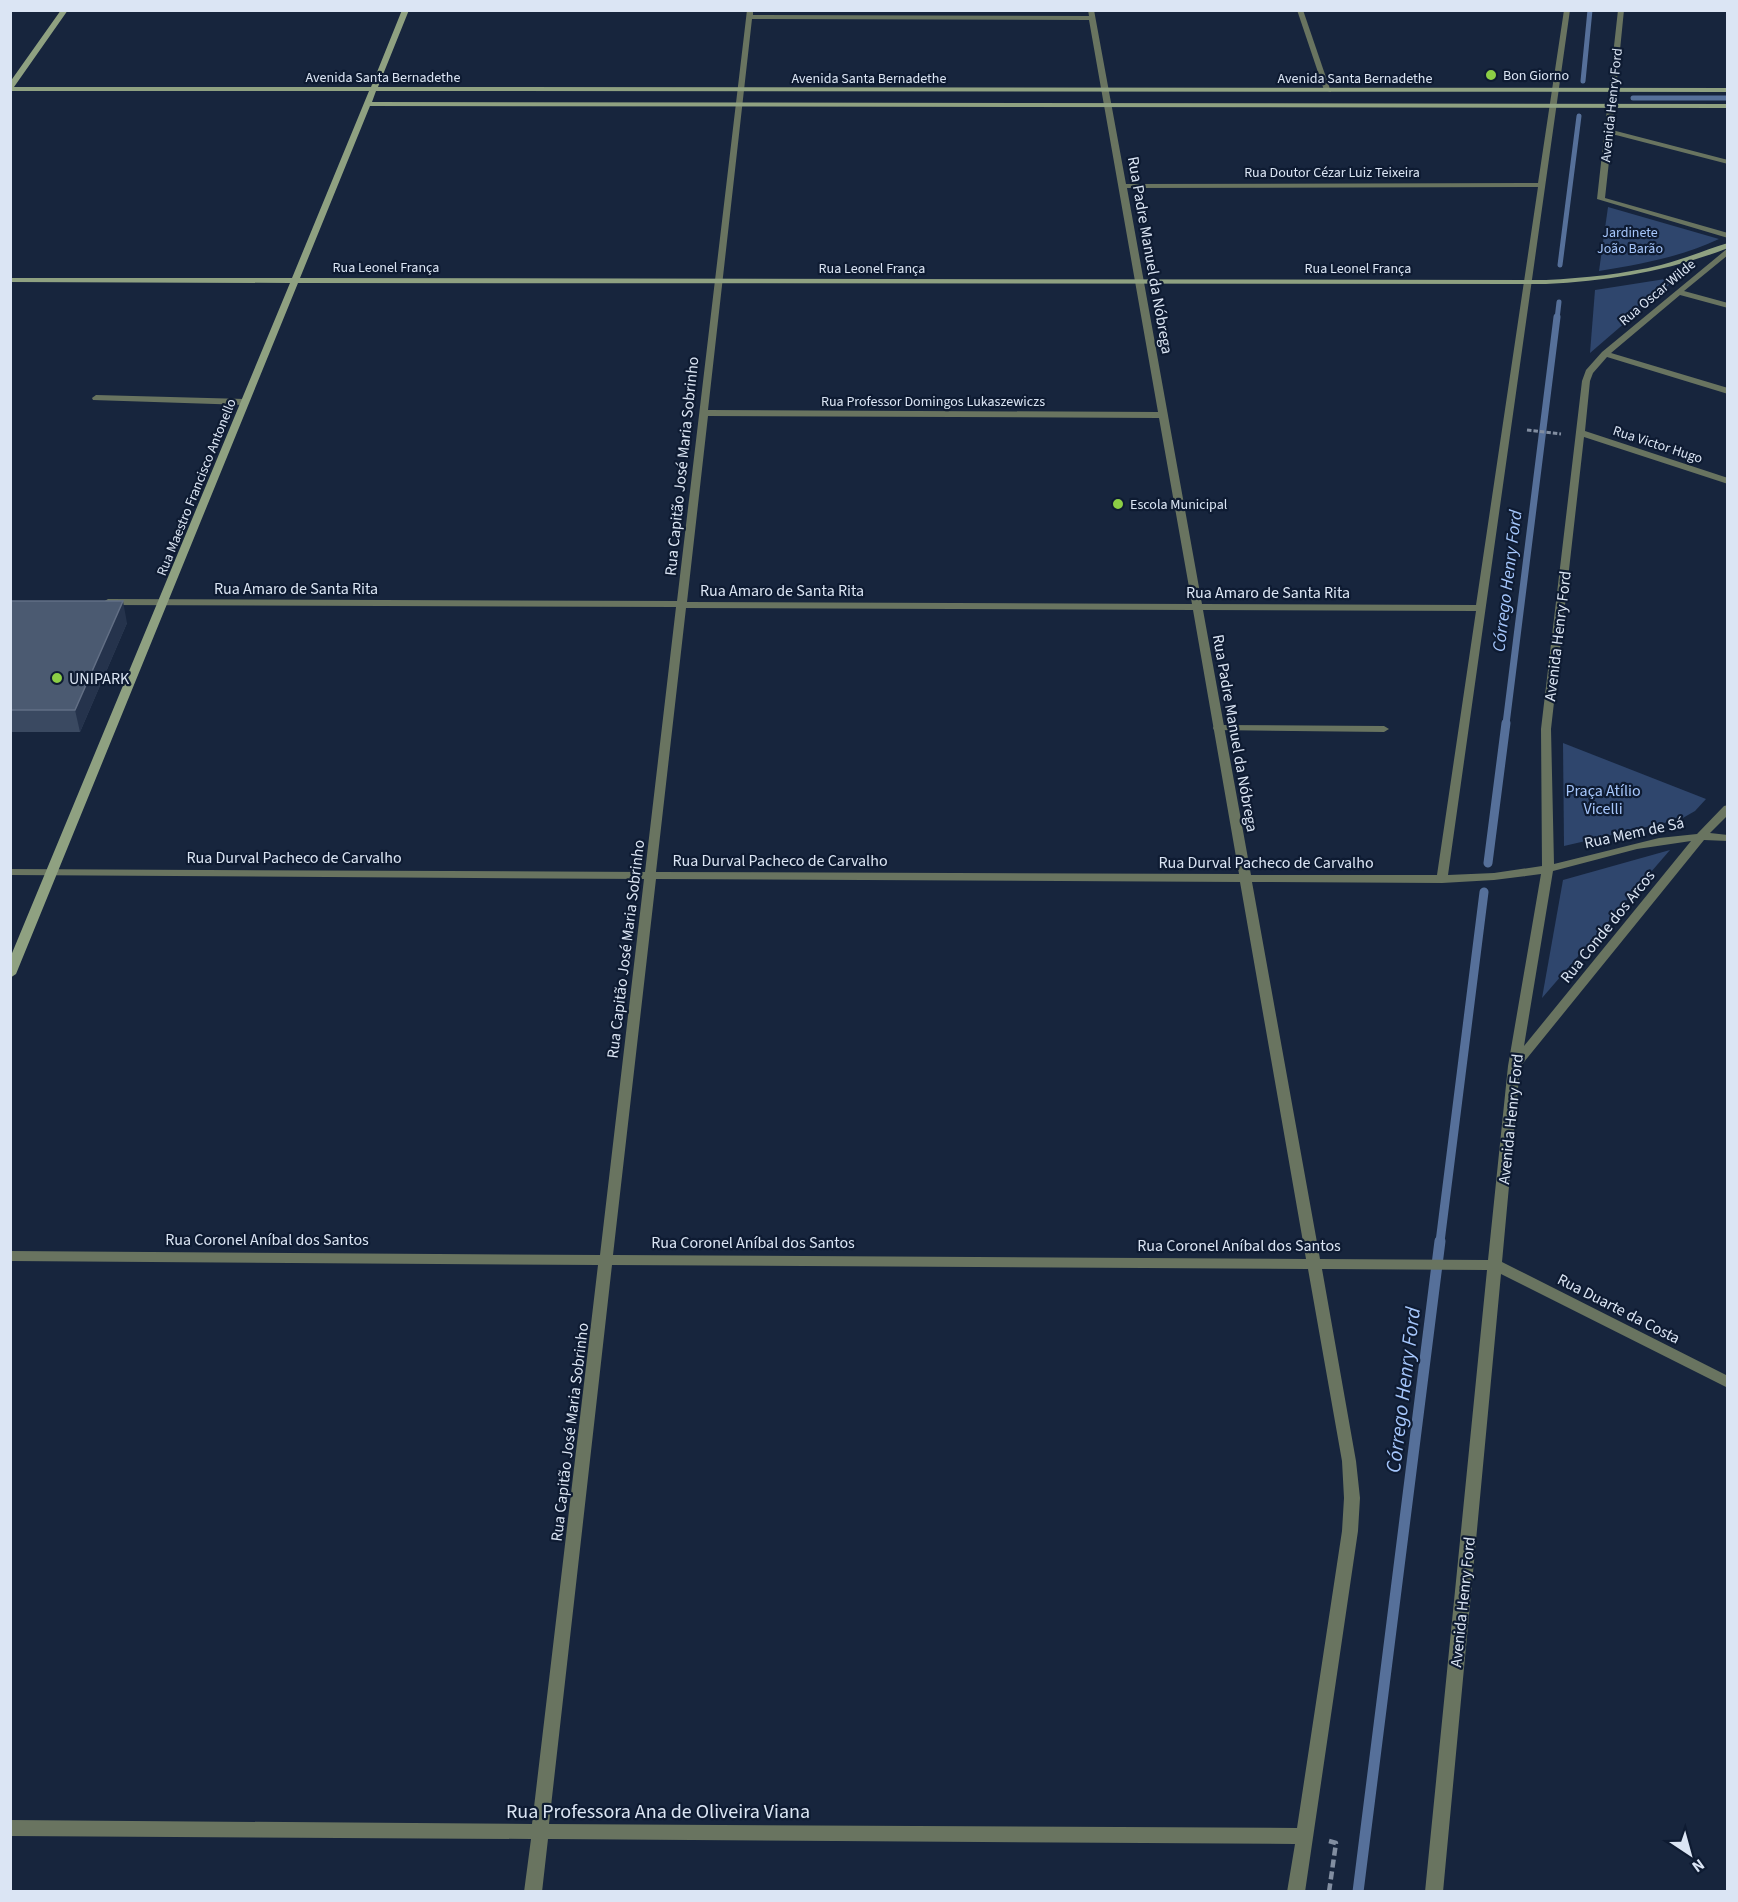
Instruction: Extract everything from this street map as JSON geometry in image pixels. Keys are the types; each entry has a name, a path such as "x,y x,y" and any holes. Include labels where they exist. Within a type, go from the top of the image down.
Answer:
{"main road":[{"path":"10,88 65,10"},
{"name":"Rua Maestro Francisco Antonello","path":"10,974 406,10"},
{"name":"Avenida Santa Bernadethe","path":"10,88 1728,90"},
{"name":"Avenida Santa Bernadethe","path":"367,104 1728,106"},
{"name":"Rua Leonel França","path":"10,280 1528,282 1577,281 1629,275 1685,262 1728,245"}],"street":[{"path":"1299,10 1328,90"},
{"path":"1442,879 1567,10"},
{"name":"Avenida Henry Ford","path":"1621,10 1601,199 1728,236"},
{"path":"749,14 1091,14"},
{"name":"Rua Capitão José Maria Sobrinho","path":"533,1892 749,14"},
{"name":"Rua Padre Manuel da Nóbrega","path":"1091,14 1348,1461 1352,1498 1350,1531 1305,1836"},
{"path":"1609,131 1728,162"},
{"name":"Rua Doutor Cézar Luiz Teixeira","path":"1122,186 1542,185"},
{"name":"Rua Oscar Wilde","path":"1605,354 1728,250"},
{"path":"1678,292 1728,306"},
{"path":"1605,354 1728,391"},
{"name":"Avenida Henry Ford","path":"1434,1892 1514,1066 1548,869 1546,729 1589,372 1605,354"},
{"path":"96,398 245,402"},
{"name":"Rua Professor Domingos Lukaszewiczs","path":"704,413 1162,415"},
{"name":"Rua Victor Hugo","path":"1581,433 1728,481"},
{"name":"Rua Amaro de Santa Rita","path":"93,602 1480,608"},
{"path":"1218,729 1384,729"},
{"name":"Rua Conde dos Arcos","path":"1514,1066 1701,836 1728,808"},
{"name":"Rua Mem de Sá","path":"1548,869 1647,843 1701,836 1728,838"},
{"name":"Rua Durval Pacheco de Carvalho","path":"10,872 1442,879 1500,876 1548,869"},
{"name":"Rua Coronel Aníbal dos Santos","path":"10,1256 1495,1264"},
{"name":"Rua Duarte da Costa","path":"1495,1264 1728,1383"},
{"name":"Rua Professora Ana de Oliveira Viana","path":"10,1828 1305,1836"},
{"path":"1296,1892 1305,1836"}],"path":[{"path":"1524,430 1566,435"}],"green space":[{"name":"Jardinete João Barão","path":"1608,207 1719,239 1645,263 1599,271"},
{"name":"Jardinete João Barão","path":"1678,277 1590,353 1595,290"},
{"name":"Praça Atílio Vicelli","path":"1563,743 1706,799 1695,811 1681,819 1564,846"},
{"name":"Praça Atílio Vicelli","path":"1670,850 1542,998 1563,880"}],"building":[{"name":"UNIPARK","path":"10,601 123,601 75,710 10,710"}],"waterway":[{"name":"Córrego Henry Ford","path":"1583,81 1590,10"},
{"path":"1633,98 1728,98"},
{"name":"Córrego Henry Ford","path":"1560,265 1579,116"},
{"name":"Córrego Henry Ford","path":"1557,319 1559,302"},
{"name":"Córrego Henry Ford","path":"1506,724 1557,317"},
{"name":"Córrego Henry Ford","path":"1488,863 1506,723"},
{"name":"Córrego Henry Ford","path":"1440,1242 1484,892"},
{"name":"Córrego Henry Ford","path":"1358,1892 1440,1241"}],"place":[{"name":"Bon Giorno","path":"1491,75"},
{"name":"Escola Municipal","path":"1118,504"},
{"name":"UNIPARK","path":"57,678"}]}
